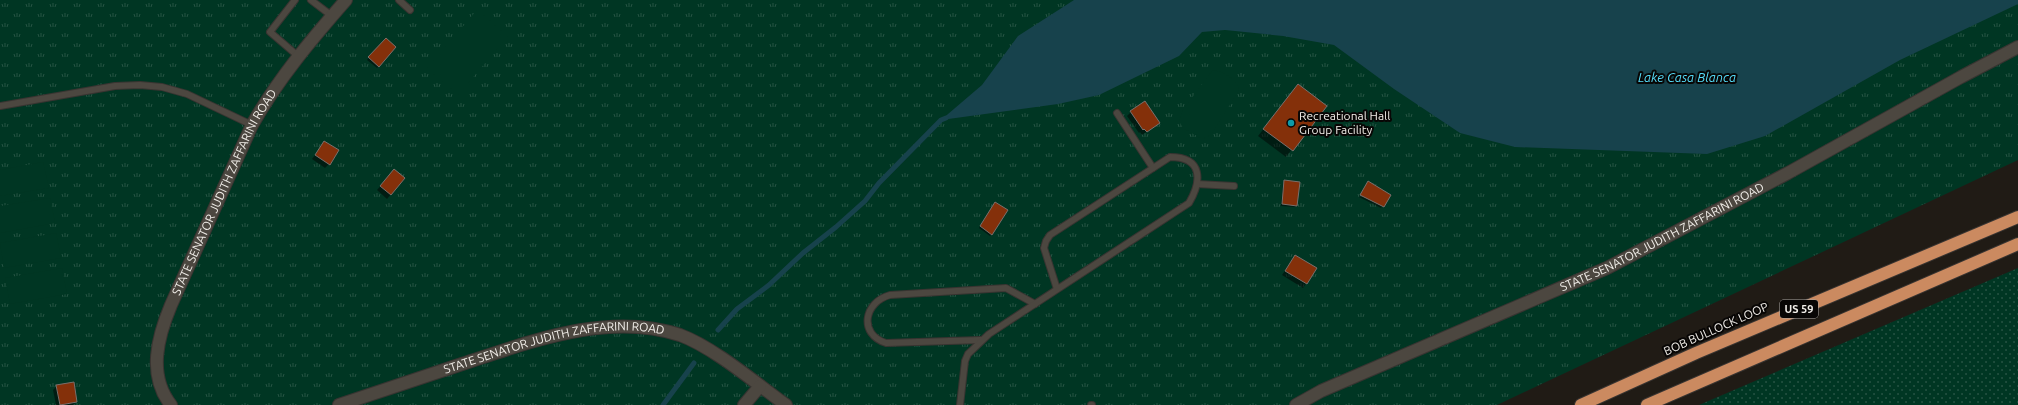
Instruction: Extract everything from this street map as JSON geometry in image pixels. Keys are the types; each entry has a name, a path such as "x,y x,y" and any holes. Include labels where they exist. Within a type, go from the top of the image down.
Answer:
{"highway":[{"name":"BOB BULLOCK LOOP","path":"1582,405 1703,350 2018,217"},
{"name":"US 59","path":"1647,405 2018,244"}],"street":[{"name":"STATE SENATOR JUDITH ZAFFARINI ROAD","path":"171,405 162,389 156,357 163,324 252,125 278,83 298,56 346,0"},
{"name":"STATE SENATOR JUDITH ZAFFARINI ROAD","path":"1296,405 1321,391 1607,268 1788,173 1960,77 2018,47"},
{"name":"STATE SENATOR JUDITH ZAFFARINI ROAD","path":"339,405 529,342 566,333 600,328 631,327 680,335 707,349 786,405"},
{"path":"744,405 760,386"}],"lane":[{"path":"295,0 270,32 298,56"},
{"path":"311,0 332,16"},
{"path":"399,0 410,10"},
{"path":"0,106 115,86 145,85 187,94 252,125"},
{"path":"1117,113 1152,168"},
{"path":"960,405 964,361 968,354 981,340 1188,204 1196,191 1197,184 1196,170 1191,161 1181,157 1170,157 1050,235 1044,248 1057,289"},
{"path":"1197,184 1234,186"},
{"path":"981,340 886,343 880,341 872,334 868,323 869,313 874,303 890,295 1006,288 1035,304"}],"green space":[{"path":"0,0 2018,0 2018,160 1497,405 0,405"},
{"path":"477,10 508,36 458,95 427,68"},
{"path":"1212,71 1220,72 1229,76 1236,83 1239,90 1211,135 1202,139 1183,128 1179,121 1183,110"},
{"path":"43,162 49,188 0,196 0,170"},
{"path":"50,198 55,223 0,233 0,206"},
{"path":"56,233 61,258 4,268 0,243"},
{"path":"62,268 67,294 10,304 5,278"},
{"path":"2018,268 2018,405 1699,405"}],"water":[{"name":"Lake Casa Blanca","path":"1074,0 2018,0 2018,4 1900,60 1765,136 1707,154 1515,147 1460,133 1394,89 1334,45 1283,36 1225,30 1202,32 1179,56 1099,95 1058,104 941,120 982,85 1018,36"}],"building":[{"path":"386,38 396,47 379,67 368,57"},
{"name":"Recreational Hall Group Facility","path":"1298,84 1327,106 1293,151 1263,129"},
{"path":"1145,101 1160,123 1147,132 1144,129 1143,130 1130,111"},
{"path":"324,141 339,150 330,165 315,155"},
{"path":"394,169 405,178 391,195 380,186"},
{"path":"1284,180 1300,182 1297,206 1282,204"},
{"path":"1368,181 1391,195 1384,207 1360,195"},
{"path":"995,202 1008,210 992,235 980,226"},
{"path":"1295,255 1317,268 1307,284 1285,271"},
{"path":"74,382 77,402 60,405 56,385"}],"waterway":[{"path":"718,330 737,309 769,285 803,253 836,227 865,201 879,183 941,120 946,118"},
{"path":"663,405 694,363"}],"place":[{"name":"Recreational Hall Group Facility","path":"1291,123"}]}
